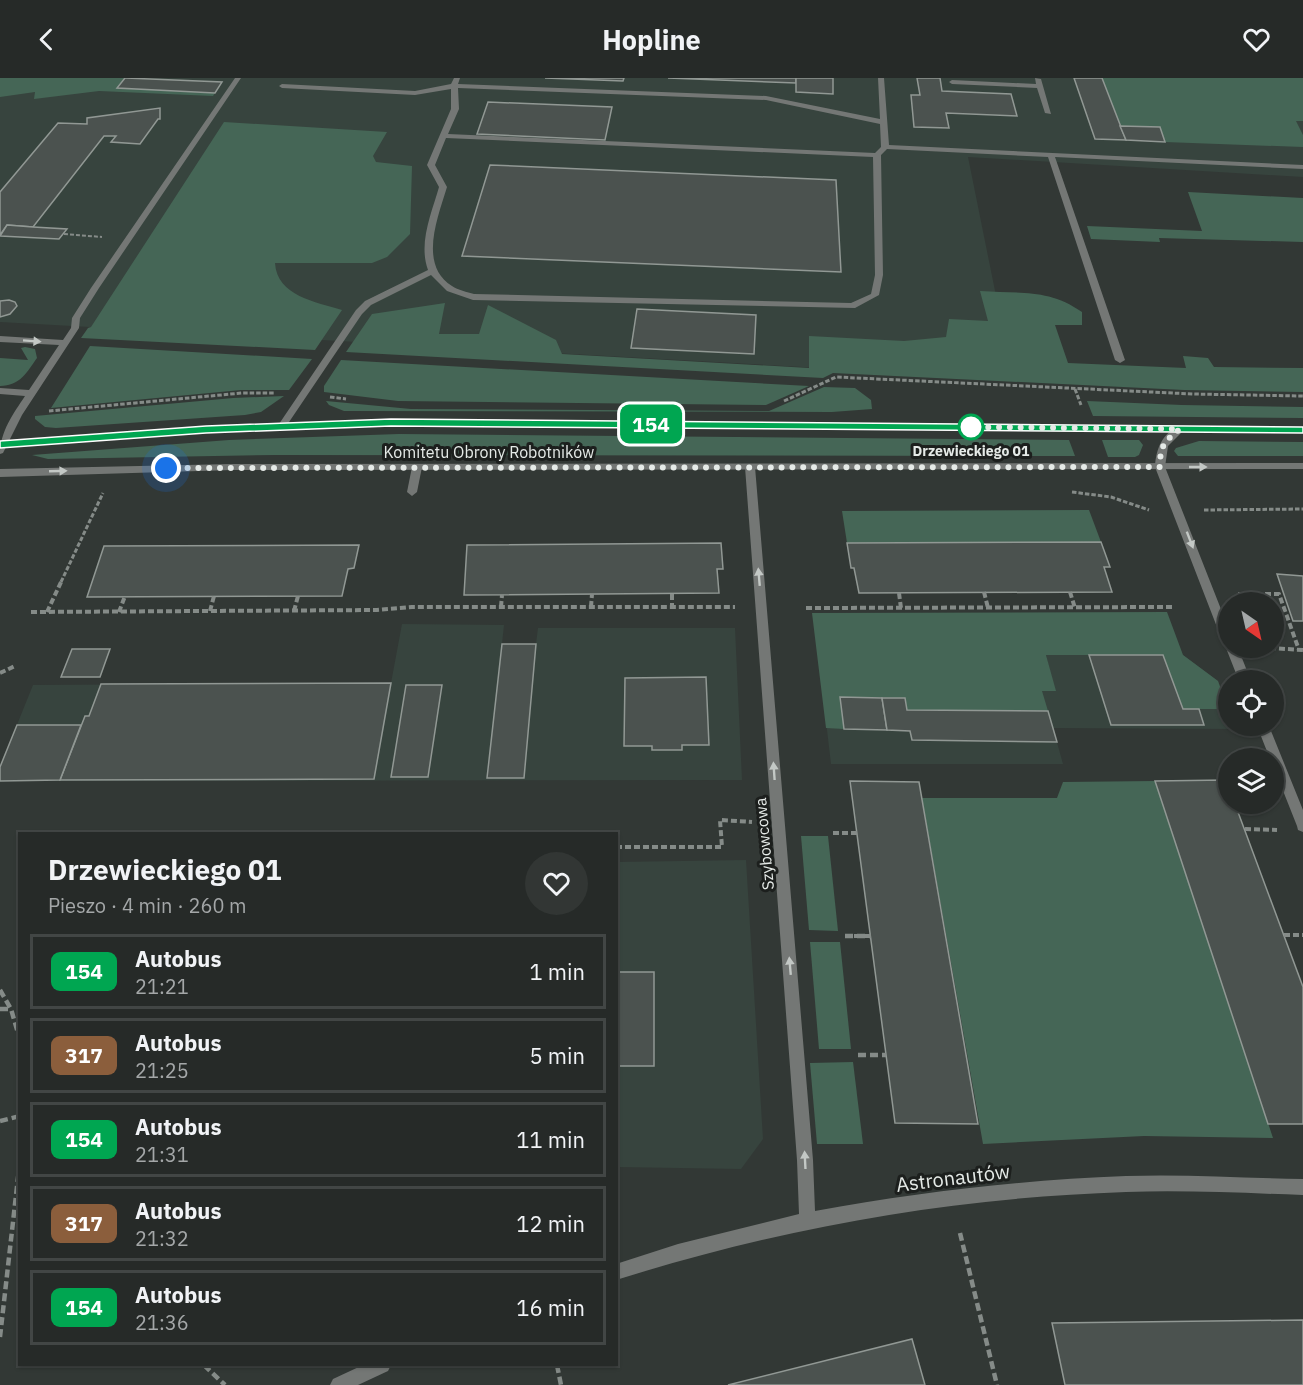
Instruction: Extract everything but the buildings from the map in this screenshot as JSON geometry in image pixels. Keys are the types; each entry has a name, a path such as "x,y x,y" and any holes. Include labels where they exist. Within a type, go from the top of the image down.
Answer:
{"street":[{"path":"1,446 31,393 75,328 76,318 238,78"},
{"path":"881,78 885,147"},
{"path":"282,86 415,93 455,82 766,98 883,122"},
{"path":"455,82 455,109 430,165 443,187 429,243 428,260 432,271 446,287 473,297 852,306 875,295 879,275 877,155 885,147 1303,166"},
{"path":"952,82 1039,82 1049,113"},
{"path":"442,136 877,155"},
{"path":"1052,155 1120,360"},
{"path":"282,426 359,312 368,303 432,271"},
{"path":"0,339 64,344"},
{"path":"0,391 31,393"},
{"name":"Komitetu Obrony Robotników","path":"1,446 282,426 403,423 1303,430"},
{"path":"1180,429 1165,441 1160,454 1160,467 1218,615"},
{"name":"Szybowcowa","path":"750,466 805,1160 807,1219"},
{"name":"Komitetu Obrony Robotników","path":"0,472 232,467 1303,466"},
{"path":"412,492 417,467"},
{"path":"1267,736 1303,826"},
{"name":"Astronautów","path":"618,1271 672,1253 807,1219 965,1195 1126,1184 1303,1186"},
{"path":"339,1385 380,1366"}],"path":[{"path":"64,234 129,238"},
{"path":"777,404 836,376 1181,393 1303,396"},
{"path":"46,411 242,393 275,393"},
{"path":"323,396 354,399"},
{"path":"47,612 107,487"},
{"path":"1070,492 1111,497 1154,510"},
{"path":"1198,510 1303,509"},
{"path":"984,592 988,608"},
{"path":"1070,592 1075,608"},
{"path":"898,593 901,608"},
{"path":"591,607 592,594"},
{"path":"672,594 672,607"},
{"path":"501,607 502,595"},
{"path":"120,612 125,596"},
{"path":"210,611 214,596"},
{"path":"294,611 298,596"},
{"path":"31,612 737,607"},
{"path":"806,608 1172,607"},
{"path":"1284,607 1301,650 1284,649"},
{"path":"0,673 15,666"},
{"path":"618,848 722,847 720,820 744,820 761,826"},
{"path":"1245,829 1281,830"},
{"path":"833,833 857,833"},
{"path":"1284,935 1303,935"},
{"path":"845,936 871,936"},
{"path":"0,990 11,1009 18,1033"},
{"path":"0,1009 11,1009"},
{"path":"858,1055 886,1055"},
{"path":"0,1121 18,1116"},
{"path":"0,1337 18,1178"},
{"path":"960,1233 997,1385"},
{"path":"205,1366 225,1385"},
{"path":"557,1366 561,1385"}],"shaded area":[{"path":"0,78 1303,78 1303,177 968,157 1012,375 945,375 0,322"},
{"path":"402,624 504,625 502,644 536,644 538,628 735,628 742,780 0,781 0,767 33,685 391,683"},
{"path":"1046,655 1183,655 1218,681 1218,729 1053,728 1063,764 831,764 822,687 1055,691"},
{"path":"746,860 763,1139 741,1169 618,1167 618,862"}],"green space":[{"path":"0,78 125,78 117,88 215,93 213,96 99,91 34,99 35,92 0,97"},
{"path":"1102,78 1303,78 1303,121 1296,121 1303,135 1303,147 1165,142 1160,128 1120,126"},
{"path":"224,122 387,132 373,156 376,162 412,166 410,234 387,257 372,263 275,263 277,274 290,290 310,300 342,310 315,350 81,338 91,327"},
{"path":"1188,192 1303,198 1303,242 1159,238 1160,242 1091,239 1087,226 1202,231"},
{"path":"980,291 1045,296 1069,304 1082,312 1082,325 1055,325 1068,363 1186,368 1183,356 1208,358 1214,367 1303,368 1303,392 1184,390 833,373 823,378 346,352 372,314 445,303 439,334 479,334 488,305 556,340 562,354 809,368 809,336 904,341 946,337 949,319 988,321"},
{"path":"90,346 312,359 289,390 241,390 51,408"},
{"path":"21,348 35,349 37,358 18,381 0,386 0,358 28,360"},
{"path":"341,360 809,386 766,405 398,401 324,392 324,386"},
{"path":"824,387 855,388 871,400 872,409 832,412 344,411 329,405 326,401 411,409 769,411"},
{"path":"284,396 261,412 245,415 56,428 45,427 35,419 35,416 233,398"},
{"path":"1087,401 1303,407 1303,418 1093,416"},
{"path":"399,434 1069,440 1075,456 275,455 48,459 32,455 229,440"},
{"path":"1102,440 1139,440 1143,445 1139,455 1135,457 1108,457"},
{"path":"1199,441 1303,442 1303,456 1178,456 1174,451 1176,448"},
{"path":"1089,510 1101,542 847,543 842,511"},
{"path":"1167,612 1183,655 1218,681 1218,709 1183,709 1163,655 1046,655 1056,691 1042,691 1048,711 907,710 904,698 841,697 844,729 826,728 812,613"},
{"path":"1155,781 1273,1138 1144,1136 983,1144 922,798 1057,798 1063,782"},
{"path":"801,836 828,836 838,931 809,930"},
{"path":"810,942 840,942 851,1049 819,1049"},
{"path":"853,1062 863,1144 817,1144 810,1063"}],"bus line":[{"name":"154","path":"0,444 206,430 391,423 1303,430"}],"place":[{"name":"Drzewieckiego 01","path":"971,427"}],"route":[{"path":"166,468 1160,467 1160,454 1165,441 1180,429 971,427"}]}
